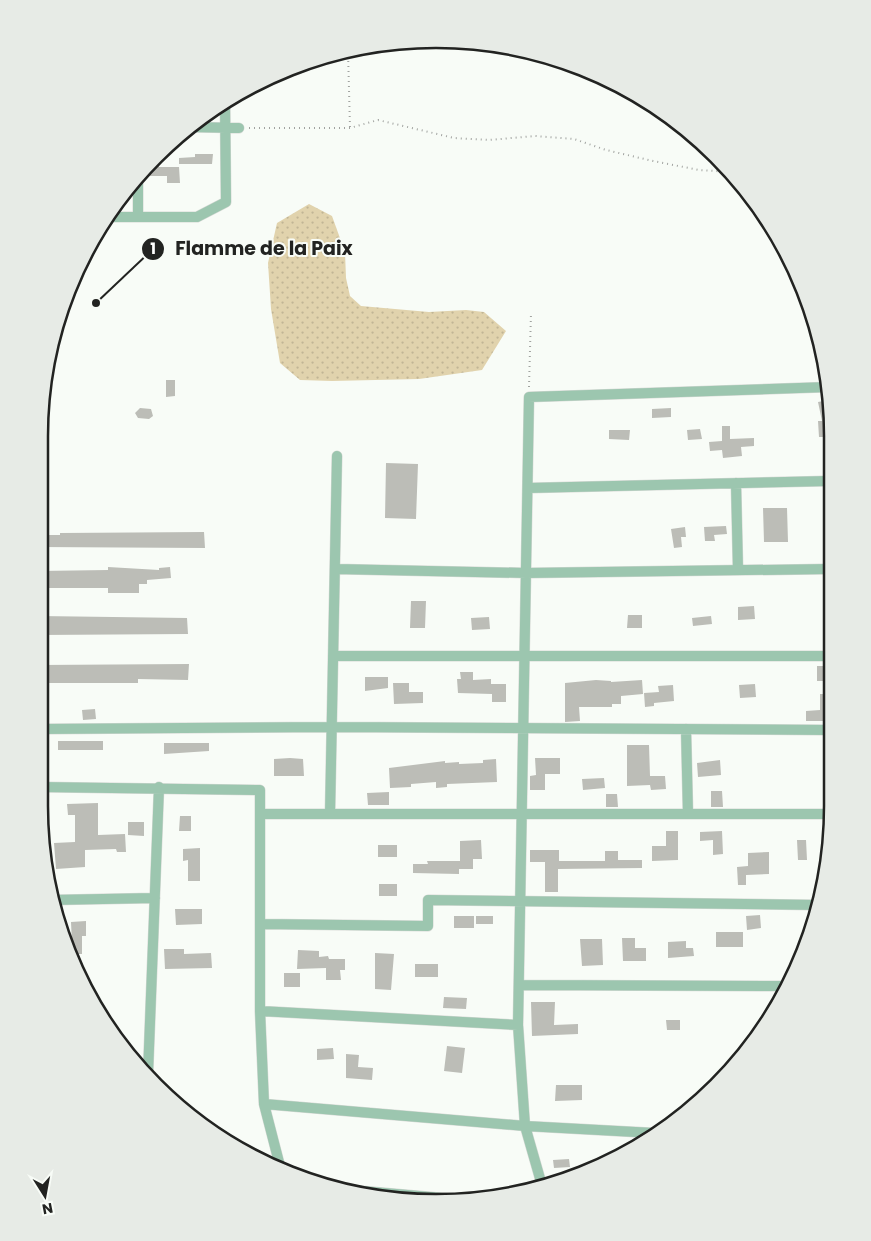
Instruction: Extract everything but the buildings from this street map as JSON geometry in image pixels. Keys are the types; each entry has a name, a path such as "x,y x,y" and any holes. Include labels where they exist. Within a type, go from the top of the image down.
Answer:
{"street":[{"path":"115,217 196,217 226,202 225,110"},
{"path":"200,127 239,128"},
{"path":"138,187 138,217"},
{"path":"540,1179 525,1126 518,1026 529,397 820,387"},
{"path":"330,814 337,456"},
{"path":"528,488 824,481"},
{"path":"736,483 738,570"},
{"path":"335,569 526,573 824,569"},
{"path":"334,656 824,656"},
{"path":"48,729 332,727 824,730"},
{"path":"686,729 688,814"},
{"path":"48,787 160,787 260,790 260,1011 264,1104 278,1160"},
{"path":"148,1066 160,787"},
{"path":"260,814 824,814"},
{"path":"60,900 155,898"},
{"path":"260,924 428,926 428,900 810,905"},
{"path":"519,984 779,986"},
{"path":"260,1011 518,1026"},
{"path":"264,1104 525,1126 644,1132"}],"path":[{"path":"348,58 350,128"},
{"path":"239,128 350,128 378,120 431,133 475,140 559,137 574,139 606,150 653,161 699,170 719,171"},
{"path":"529,397 531,314"}],"shaded area":[{"path":"309,204 332,216 345,252 346,278 350,296 361,306 429,312 466,310 484,312 506,331 482,370 419,379 300,380 280,363 271,309 268,263 277,223"}],"place":[{"name":"Flamme de la Paix","path":"96,303"}]}
